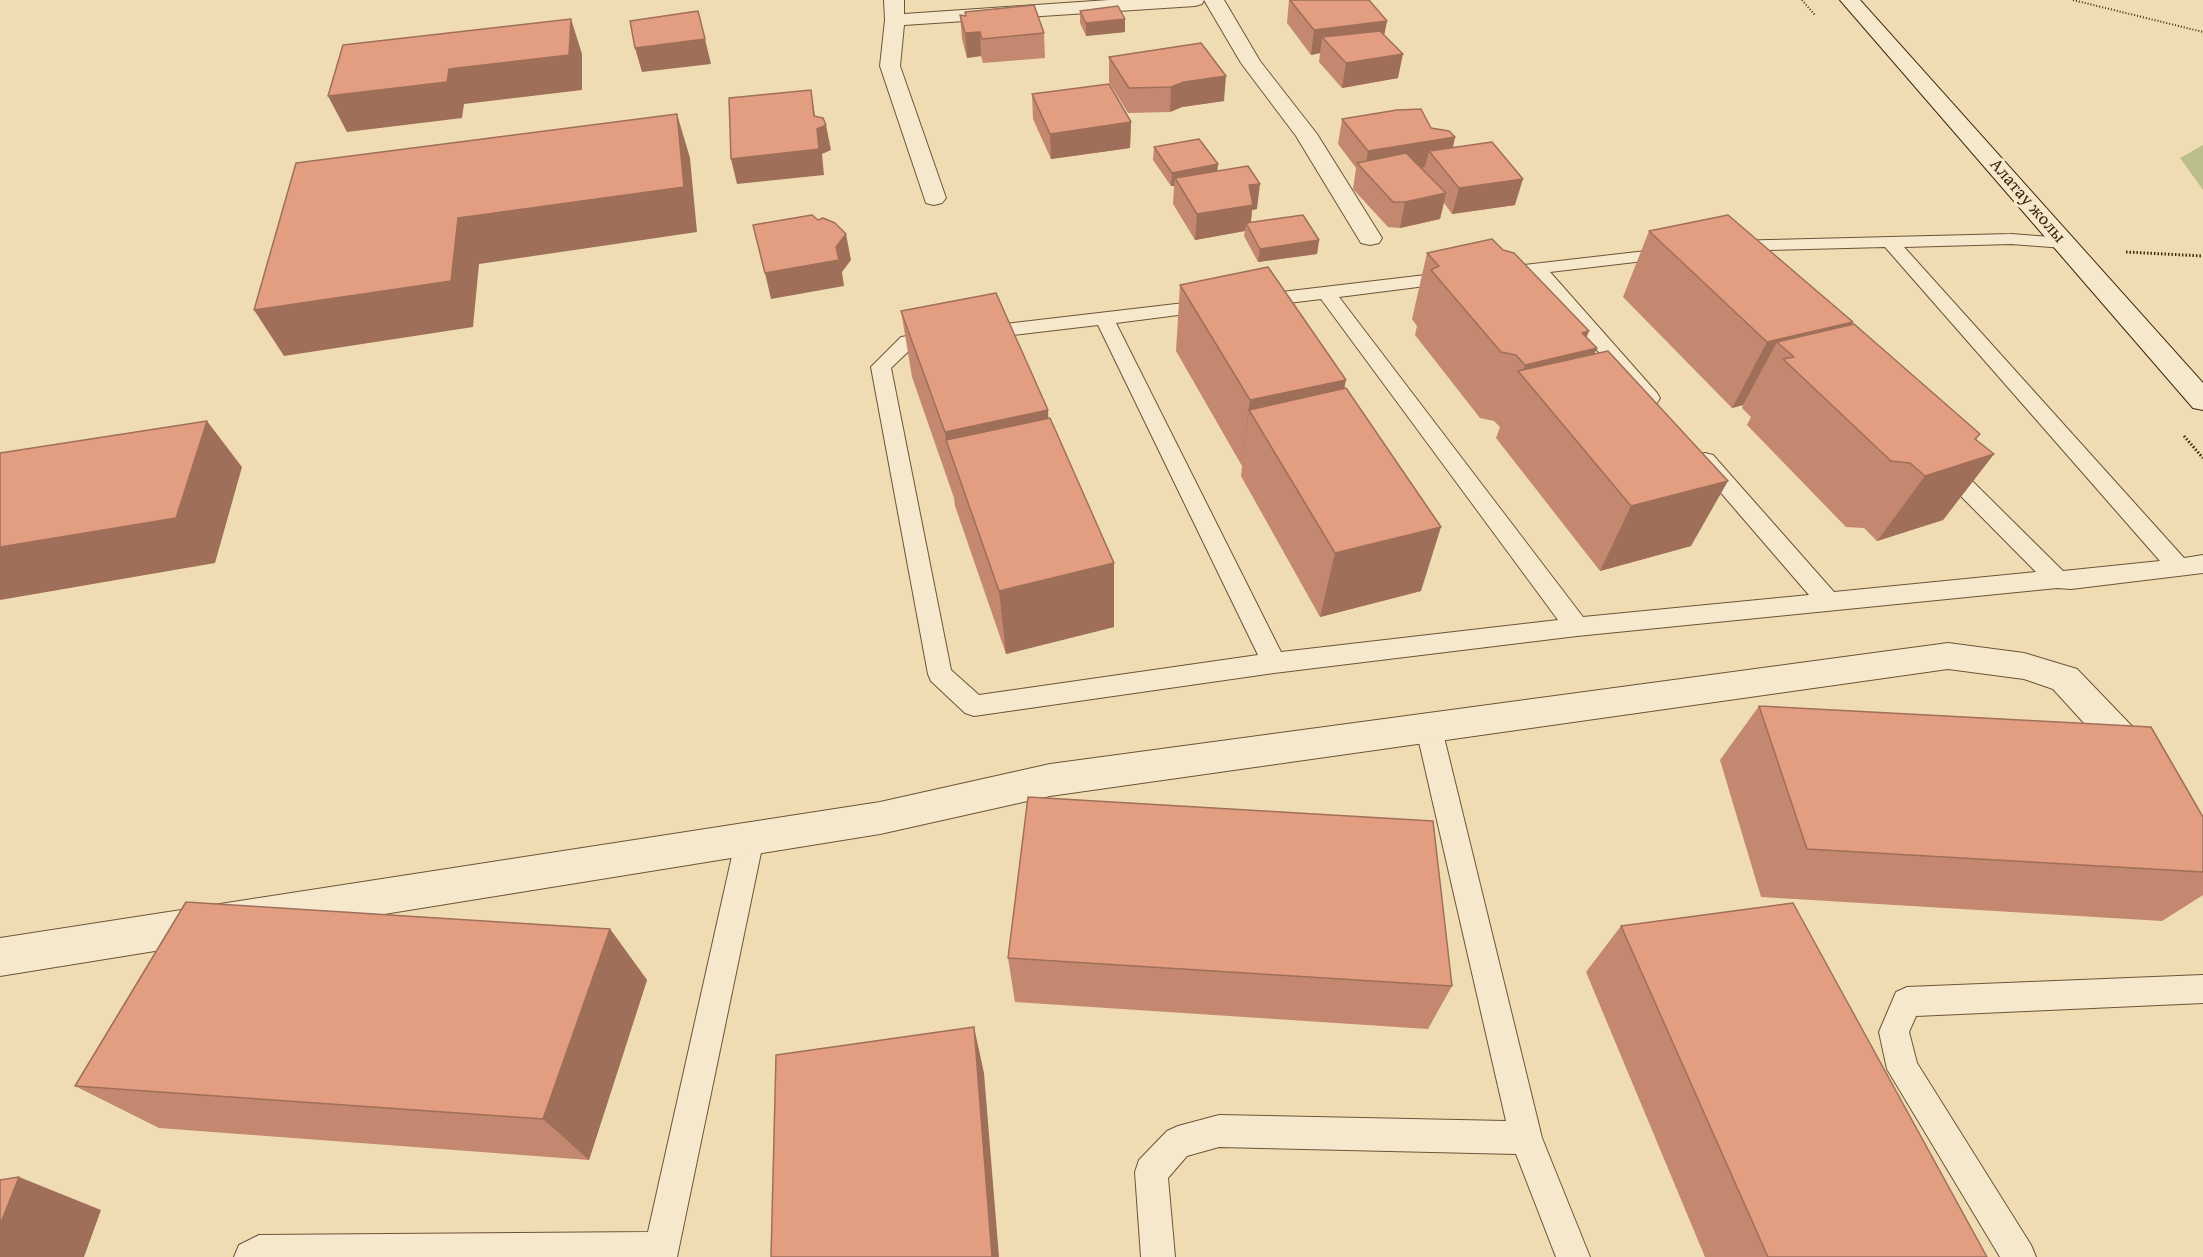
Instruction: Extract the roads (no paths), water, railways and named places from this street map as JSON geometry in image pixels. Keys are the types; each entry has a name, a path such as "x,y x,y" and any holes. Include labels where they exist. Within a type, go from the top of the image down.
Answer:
{"street":[{"path":"934,198 890,66 894,10 1196,0"},
{"path":"1214,0 1251,63 1306,134 1370,238"},
{"name":"Алатау жолы","path":"1850,0 2203,401"},
{"path":"0,957 880,818 1050,780 1948,656 2024,666 2065,679 2165,786"}],"lane":[{"path":"1743,263 1720,247 2011,239 2066,246"},
{"path":"1890,242 2179,567"},
{"path":"1691,250 908,341 881,367 940,674 974,706 1274,663 1577,627 2057,579 2071,580 2203,564"},
{"path":"1536,268 1660,409"},
{"path":"1326,293 1577,627"},
{"path":"1104,318 1274,663"},
{"path":"1691,444 1830,603"},
{"path":"1933,454 2057,579"},
{"path":"1429,729 1526,1138 1573,1257"},
{"path":"251,1257 259,1252 660,1253 750,838"},
{"path":"2019,1257 1904,1069 1894,1032 1907,1002 2203,989"},
{"path":"1158,1257 1151,1172 1178,1142 1219,1131 1526,1138"}]}
